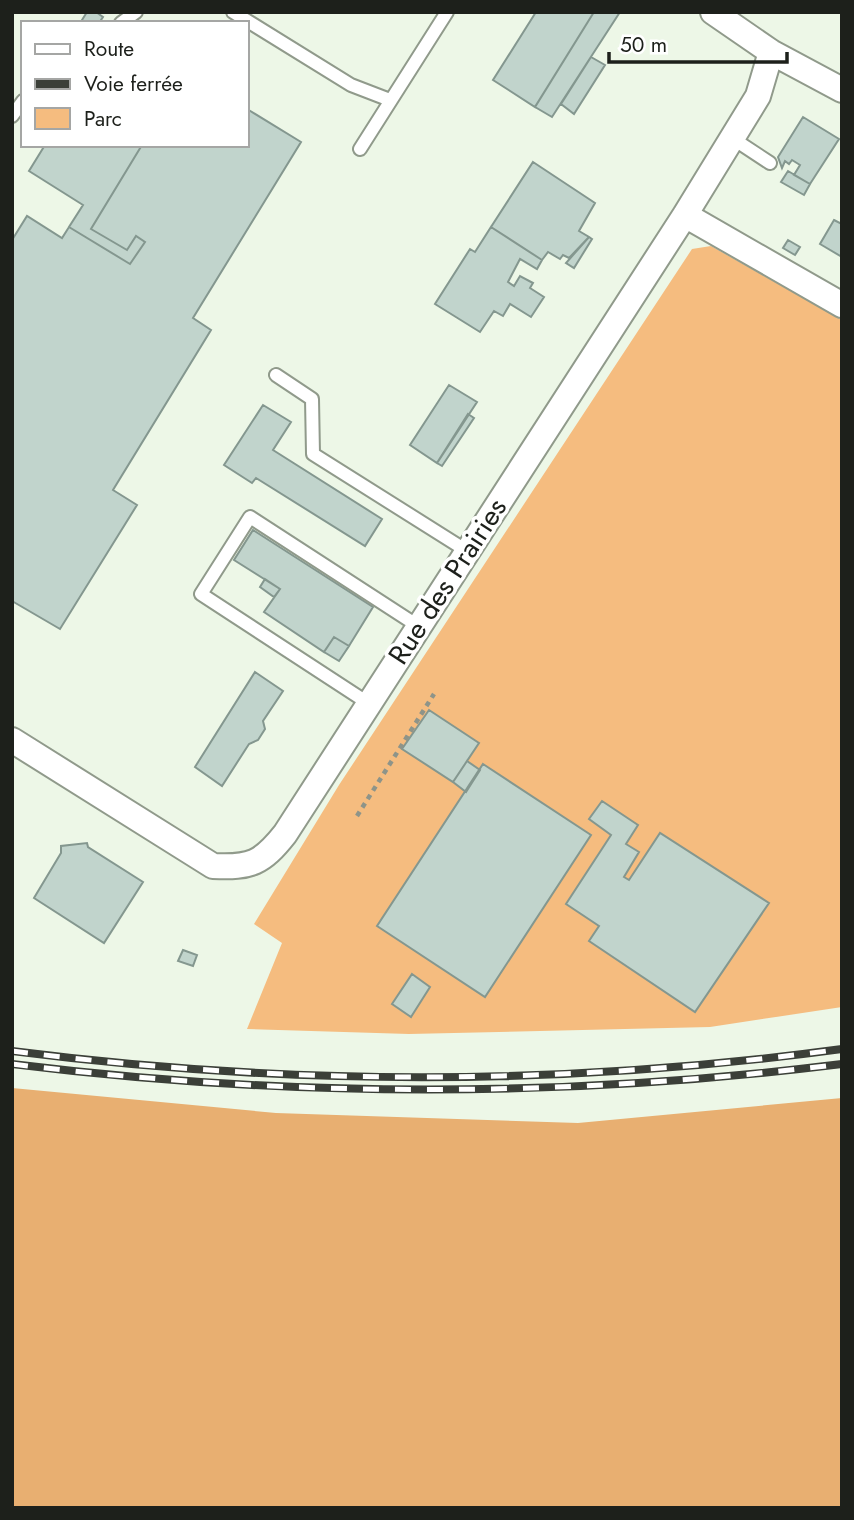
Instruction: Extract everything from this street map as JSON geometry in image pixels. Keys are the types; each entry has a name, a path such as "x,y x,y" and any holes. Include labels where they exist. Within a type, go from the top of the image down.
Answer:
{"street":[{"path":"713,12 771,52 842,90"},
{"name":"Rue des Prairies","path":"12,740 213,866 237,867 267,856 285,834 685,215 758,96 771,52"},
{"path":"685,215 842,305"}],"lane":[{"path":"360,149 447,12"},
{"path":"248,21 351,85 390,100"},
{"path":"732,138 770,163"},
{"path":"276,375 312,399 313,454 467,551"},
{"path":"368,704 201,594 250,517 418,626"}],"path":[{"path":"356,816 434,694"}],"green space":[{"path":"711,246 842,320 842,1007 710,1027 409,1034 247,1029 282,943 254,924 339,785 692,249"}],"shaded area":[{"path":"12,1088 276,1113 578,1123 842,1098 842,1508 12,1508"}],"building":[{"path":"87,12 96,12 103,17 100,21 82,20"},
{"path":"536,12 594,12 535,107 493,80"},
{"path":"594,12 620,12 552,117 535,107"},
{"path":"591,57 605,65 574,114 561,104"},
{"path":"248,110 301,142 193,318 211,330 113,490 137,505 60,629 12,601 12,240 27,216 62,238 69,227 130,264 145,242 136,236 127,250 91,229 141,147 248,147"},
{"path":"803,117 839,139 810,184 794,175 800,165 792,160 789,164 785,161 782,168 778,157"},
{"path":"44,147 141,147 91,229 127,250 136,236 145,242 130,264 69,227 83,205 29,171"},
{"path":"533,162 595,203 579,231 589,237 569,258 563,255 560,259 548,252 542,260 491,227"},
{"path":"788,171 810,184 804,195 781,182"},
{"path":"834,220 842,224 842,257 820,244"},
{"path":"491,227 542,260 537,269 520,259 508,282 514,286 520,276 533,283 530,288 544,297 531,317 510,304 503,316 494,311 480,332 435,304 470,249 475,252"},
{"path":"589,237 592,239 574,268 566,263"},
{"path":"788,240 800,247 795,255 783,248"},
{"path":"449,385 477,402 437,463 410,445"},
{"path":"263,405 291,422 273,450 382,519 365,546 256,478 252,483 224,465"},
{"path":"468,414 474,418 442,466 437,463"},
{"path":"253,530 373,607 349,646 334,637 324,652 264,612 280,589 234,560"},
{"path":"265,579 280,589 274,597 260,587"},
{"path":"334,637 349,646 339,661 324,652"},
{"path":"255,672 283,691 263,721 265,729 258,740 249,744 222,786 195,767"},
{"path":"429,710 479,743 453,782 402,749"},
{"path":"467,761 480,770 466,792 453,782"},
{"path":"483,764 591,835 485,997 377,926"},
{"path":"602,801 638,825 626,844 639,852 624,877 629,880 660,833 769,903 695,1012 589,941 599,926 566,904 611,835 589,819"},
{"path":"87,843 88,847 143,882 104,943 34,898 61,853 61,846"},
{"path":"183,950 197,955 193,966 178,961"},
{"path":"412,974 430,987 411,1017 392,1004"}],"railway":[{"path":"12,1051 219,1071 427,1077 635,1070 842,1049"},
{"path":"12,1064 219,1083 427,1090 635,1083 842,1064"}]}
